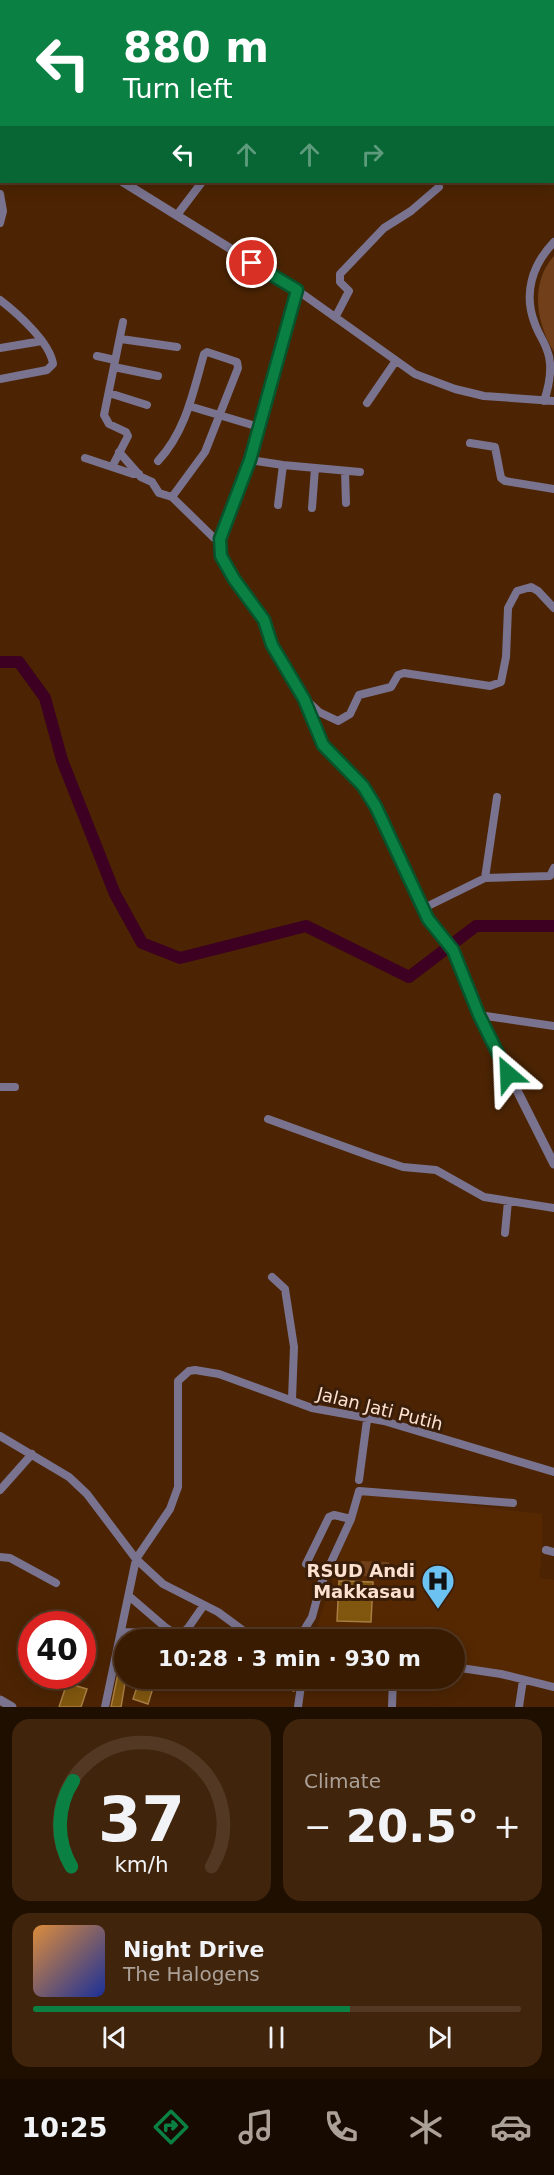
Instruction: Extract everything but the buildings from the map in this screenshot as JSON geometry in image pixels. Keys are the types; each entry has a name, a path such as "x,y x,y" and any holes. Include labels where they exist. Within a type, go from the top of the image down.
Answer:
{"street":[{"path":"125,183 267,274 297,290 336,316 395,362 415,374 455,389 484,396 554,401"},
{"path":"177,215 201,183"},
{"path":"336,316 349,291 340,282 340,274 384,228 411,211 439,187"},
{"path":"0,194 3,211 0,223"},
{"path":"544,401 549,360 547,350 535,325 529,296 536,268 544,253 554,242"},
{"path":"297,290 250,460 220,539 219,549 225,565 264,620 272,645 304,699 323,745 369,794 428,919 453,950 479,1015 554,1164"},
{"path":"0,300 18,314 42,341 52,360 51,368 0,379"},
{"path":"112,467 128,434 109,424 104,416 123,322"},
{"path":"0,339 4,347 42,341"},
{"path":"121,339 177,347"},
{"path":"158,461 171,447 183,425 204,354 207,352 237,362 205,452 172,497"},
{"path":"97,356 115,364 158,376"},
{"path":"367,403 395,362"},
{"path":"109,393 147,405"},
{"path":"189,406 259,428"},
{"path":"470,443 495,447 501,478 505,481 554,489"},
{"path":"119,452 139,474 152,482 159,493 172,497 214,538 220,539"},
{"path":"85,458 139,474"},
{"path":"250,460 360,472"},
{"path":"278,505 283,465"},
{"path":"312,508 315,468"},
{"path":"345,471 346,503"},
{"path":"304,699 319,712 338,721 350,714 359,695 391,687 398,675 404,673 490,686 497,685 501,682 506,657 508,608 517,591 531,587 554,608"},
{"path":"485,878 497,797"},
{"path":"424,908 485,878 550,876 554,868"},
{"path":"479,1015 554,1026"},
{"path":"0,1087 15,1087"},
{"path":"268,1119 403,1167 436,1170 478,1195 554,1208"},
{"path":"505,1233 508,1201"},
{"path":"272,1277 285,1289 294,1347 292,1399"},
{"name":"Jalan Jati Putih","path":"136,1558 170,1509 178,1486 180,1429 177,1389 178,1382 189,1371 205,1370 312,1408 367,1420 384,1421 554,1472"},
{"path":"359,1480 367,1420"},
{"path":"0,1436 69,1477 87,1494 136,1558 163,1584 204,1605 240,1629"},
{"path":"0,1490 32,1454"},
{"path":"305,1629 312,1617 321,1584 351,1519 359,1491 513,1503"},
{"path":"306,1564 329,1517 334,1515 351,1519"},
{"path":"0,1557 10,1558 56,1583"},
{"path":"123,1629 136,1558"},
{"path":"129,1596 167,1629"},
{"path":"187,1629 204,1605"},
{"path":"105,1707 114,1667"},
{"path":"465,1668 554,1687"},
{"path":"519,1707 523,1680"},
{"path":"298,1707 300,1689"},
{"path":"392,1707 393,1689"},
{"path":"0,1700 12,1707"}],"shaded area":[{"path":"554,256 554,352 543,329 538,291 546,268"},
{"name":"RSUD Andi Makkasau","path":"360,1492 542,1514 539,1578 554,1580 554,1684 465,1665 465,1629 316,1629"},
{"path":"361,1561 389,1562 389,1577 360,1576"}],"waterway":[{"path":"0,662 19,662 45,698 62,760 115,894 142,943 180,958 306,926 409,977 476,926 554,926"}],"place":[{"name":"RSUD Andi Makkasau","path":"438,1610"}],"route":[{"path":"252,263 297,290 250,460 220,539 221,556 234,579 267,625 272,645 304,699 323,745 355,776 376,807 428,919 453,950 479,1015 508,1074"}]}
